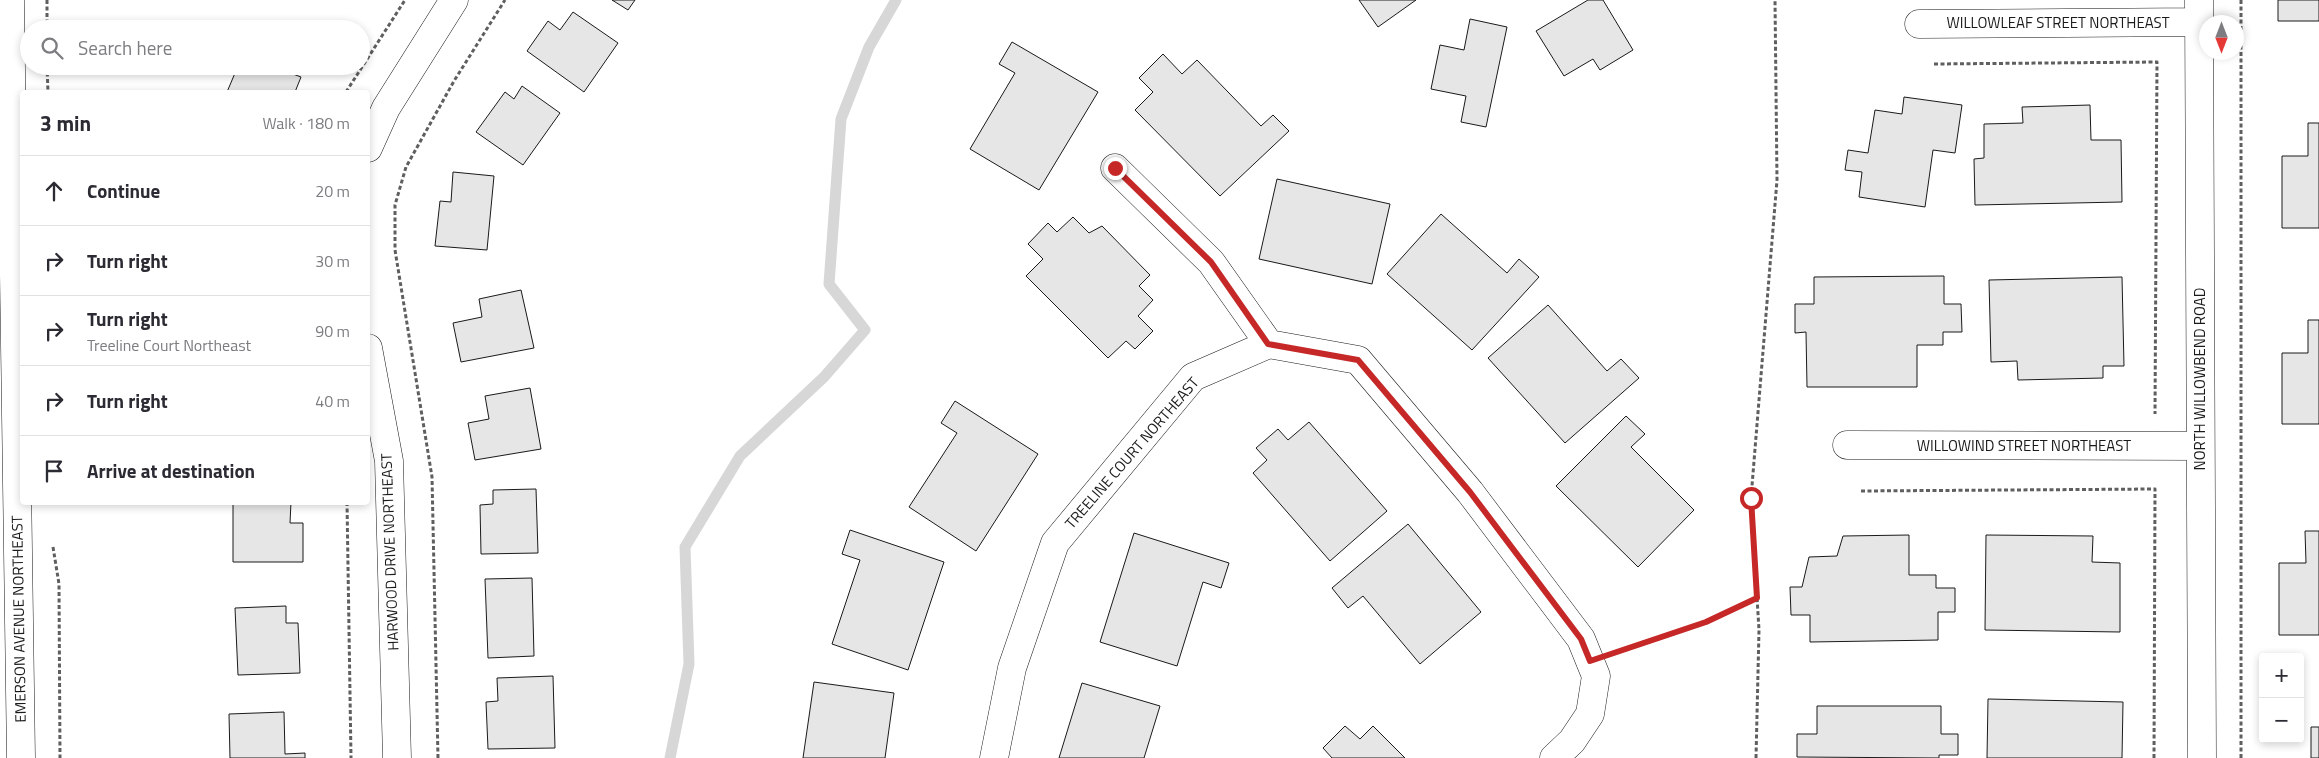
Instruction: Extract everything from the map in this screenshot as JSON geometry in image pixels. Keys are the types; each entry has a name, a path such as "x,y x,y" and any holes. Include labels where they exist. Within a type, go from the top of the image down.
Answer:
{"street":[{"name":"EMERSON AVENUE NORTHEAST","path":"10,0 20,758"},
{"path":"370,144 386,108 454,0"},
{"name":"WILLOWLEAF STREET NORTHEAST","path":"1919,24 2198,11"},
{"name":"NORTH WILLOWBEND ROAD","path":"2198,11 2202,758"},
{"path":"1115,168 1211,262 1268,344 1358,360 1470,492 1581,639 1596,676 1590,714 1572,741 1554,758"},
{"name":"TREELINE COURT NORTHEAST","path":"994,758 1012,668 1055,543 1193,377 1268,344"},
{"name":"HARWOOD DRIVE NORTHEAST","path":"370,359 389,461 397,758"},
{"name":"WILLOWIND STREET NORTHEAST","path":"1847,445 2200,446"}],"path":[{"path":"47,0 47,20"},
{"path":"370,55 405,0"},
{"path":"438,758 432,476 395,250 395,206 406,166 454,81 505,0"},
{"path":"1756,758 1758,630 1751,498 1777,180 1775,0"},
{"path":"2241,0 2241,758"},
{"path":"1934,64 2157,62 2155,415 2146,415"},
{"path":"47,75 48,90"},
{"path":"347,90 357,75"},
{"path":"1861,491 2155,489 2154,758"},
{"path":"347,505 351,758"},
{"path":"52,544 59,584 60,758"},
{"path":"1590,661 1706,622 1757,598"}],"building":[{"path":"612,0 635,0 628,10"},
{"path":"1359,0 1416,0 1378,27"},
{"path":"1588,0 1603,0 1633,50 1600,70 1593,59 1564,76 1536,31"},
{"path":"2278,0 2319,0 2319,21 2278,21"},
{"path":"573,12 618,43 584,92 527,51 548,21 560,30"},
{"path":"1470,19 1507,27 1486,127 1461,122 1466,96 1431,89 1440,45 1464,50"},
{"path":"1012,42 1098,92 1039,190 970,149 1015,73 999,64"},
{"path":"1163,54 1182,74 1197,60 1261,126 1273,115 1289,131 1220,196 1135,110 1153,92 1139,78"},
{"path":"234,75 296,75 301,77 296,90 228,90"},
{"path":"522,86 560,113 523,165 476,132 505,92 514,99"},
{"path":"1904,97 1962,105 1955,153 1933,150 1925,207 1859,197 1862,172 1845,170 1848,150 1868,153 1875,110 1902,114"},
{"path":"2090,105 2091,140 2121,140 2122,202 1975,205 1974,159 1984,158 1984,124 2023,123 2022,107"},
{"path":"2308,123 2319,123 2319,228 2282,228 2282,156 2308,156"},
{"path":"453,172 494,176 487,250 435,246 440,201 451,202"},
{"path":"1277,179 1390,204 1372,284 1259,259"},
{"path":"1441,214 1507,273 1519,259 1539,277 1472,350 1387,274"},
{"path":"1073,217 1089,233 1102,226 1150,275 1139,286 1153,300 1138,316 1153,331 1135,349 1126,341 1108,358 1026,276 1043,259 1028,244 1048,223 1057,232"},
{"path":"1944,276 1944,304 1961,304 1962,332 1943,332 1943,345 1917,345 1917,387 1807,387 1806,332 1795,333 1795,304 1814,304 1814,277"},
{"path":"2122,277 2124,366 2103,366 2103,378 2018,380 2017,361 1991,362 1989,280"},
{"path":"521,290 534,348 461,362 453,323 482,317 479,299"},
{"path":"1548,305 1607,371 1621,359 1639,378 1565,443 1488,358"},
{"path":"2308,320 2319,320 2319,424 2282,424 2282,353 2308,353"},
{"path":"530,388 541,449 475,460 468,423 489,419 485,396"},
{"path":"955,401 1038,454 976,551 909,507 957,433 941,423"},
{"path":"1626,416 1645,434 1631,447 1694,510 1638,567 1556,486"},
{"path":"1309,422 1387,511 1330,561 1253,473 1267,460 1256,448 1278,429 1288,440"},
{"path":"536,489 538,553 481,554 480,505 493,504 493,490"},
{"path":"233,505 291,505 290,523 303,523 303,562 233,562"},
{"path":"1408,524 1481,612 1420,664 1363,596 1348,608 1332,588"},
{"path":"850,530 944,562 908,670 832,644 860,560 842,554"},
{"path":"2305,531 2319,531 2319,635 2279,635 2279,563 2306,563"},
{"path":"1134,533 1229,563 1221,588 1203,582 1177,666 1100,642"},
{"path":"1909,535 1909,575 1936,575 1936,588 1955,588 1955,612 1938,612 1938,640 1810,642 1810,615 1791,615 1790,587 1802,587 1809,557 1837,556 1843,536"},
{"path":"1986,535 2093,536 2092,562 2120,563 2120,632 1985,630"},
{"path":"532,578 534,656 488,658 485,579"},
{"path":"286,606 286,623 298,623 300,673 238,675 235,608"},
{"path":"553,676 555,748 488,749 486,702 498,701 497,678"},
{"path":"814,682 894,693 885,758 803,758"},
{"path":"1082,683 1160,706 1144,758 1059,758"},
{"path":"1988,699 2123,702 2122,758 1987,758"},
{"path":"1817,706 1941,706 1941,734 1958,734 1958,755 1939,755 1939,758 1797,757 1797,734 1817,734"},
{"path":"284,712 285,754 305,753 305,758 230,758 229,714"},
{"path":"1345,726 1360,739 1373,726 1405,758 1332,758 1323,748"},
{"path":"2311,727 2319,727 2319,758 2311,758"}],"waterway":[{"path":"670,758 689,664 685,547 740,456 824,377 865,330 829,284 841,119 869,47 896,0"}],"route":[{"path":"1115,168 1211,262 1268,344 1358,360 1470,492 1581,639 1590,661 1706,622 1757,598 1751,498"}]}
